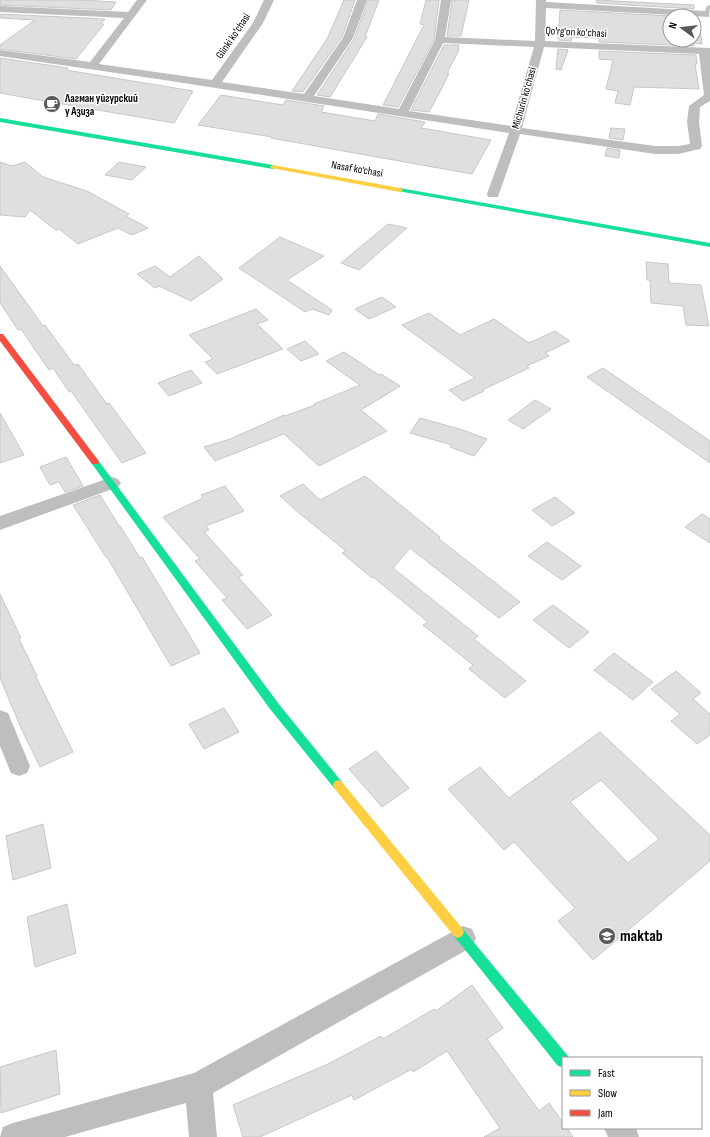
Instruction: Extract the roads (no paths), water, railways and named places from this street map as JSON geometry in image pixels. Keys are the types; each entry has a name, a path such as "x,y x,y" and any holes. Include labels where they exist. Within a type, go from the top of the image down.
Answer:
{"main road":[{"name":"Nasaf ko‘chasi","path":"0,120 257,164 710,245"},
{"path":"0,336 112,483 274,706 562,1060"}],"street":[{"path":"93,65 142,0"},
{"name":"Glinki ko'chasi","path":"215,84 258,23 269,0"},
{"path":"306,99 348,38 362,0"},
{"path":"402,114 440,40 446,0"},
{"path":"541,3 709,14 710,8"},
{"name":"Michurin ko'chasi","path":"493,194 515,132 540,43 541,3"},
{"path":"0,9 132,15"},
{"name":"Qo'rg'on ko'chasi","path":"440,40 707,51"},
{"path":"0,53 93,65 515,132 655,150 678,150 696,146 693,122 694,106 710,95 707,51"},
{"path":"0,523 112,483"},
{"path":"0,720 19,766"},
{"path":"13,1137 199,1086 463,938"},
{"path":"199,1086 204,1137"},
{"path":"619,1129 625,1137"}],"place":[{"name":"Лагман уйгурский у Азиза","path":"52,104"},
{"name":"maktab","path":"607,936"}]}
